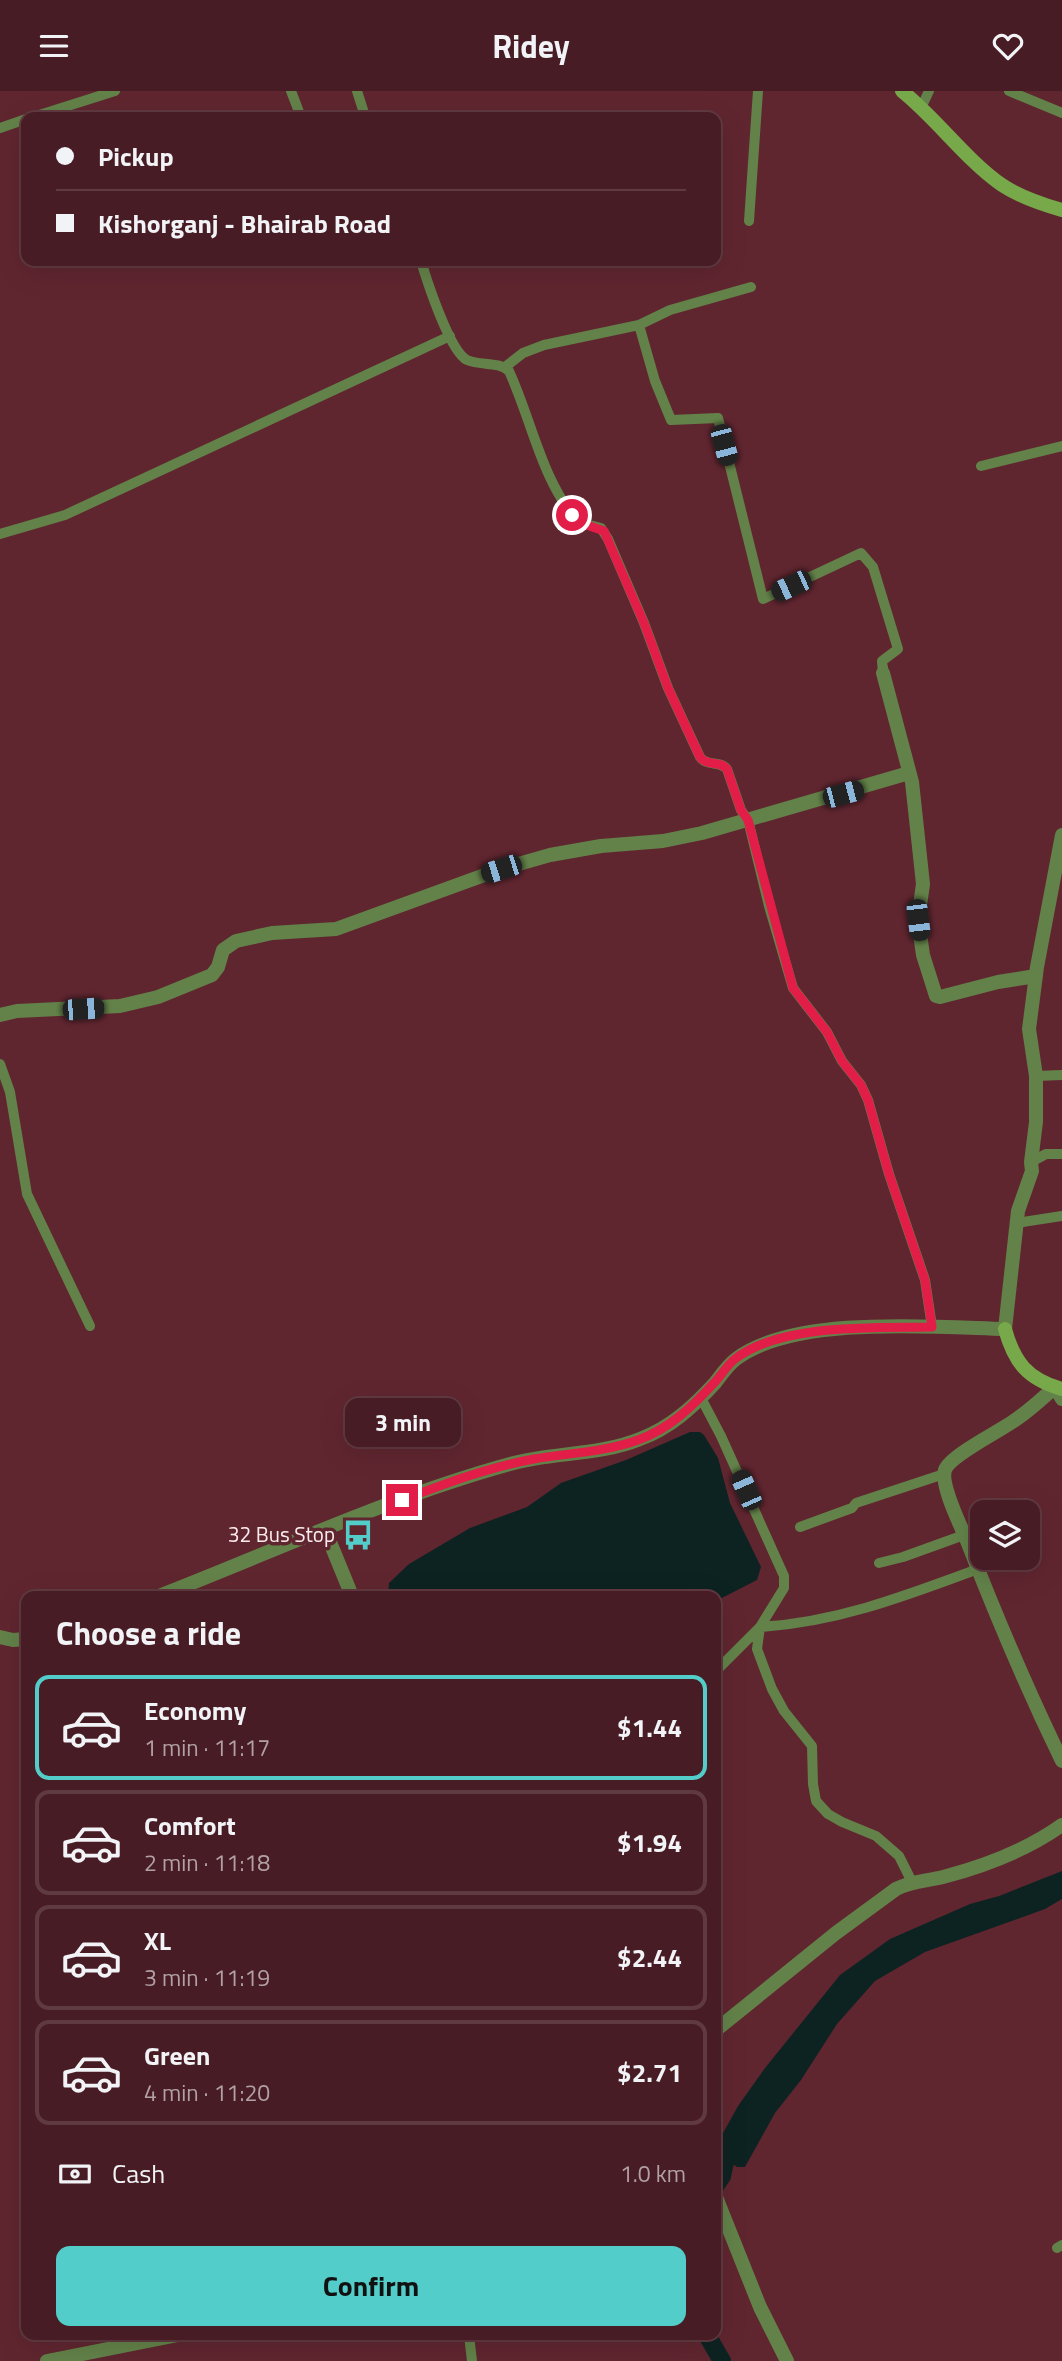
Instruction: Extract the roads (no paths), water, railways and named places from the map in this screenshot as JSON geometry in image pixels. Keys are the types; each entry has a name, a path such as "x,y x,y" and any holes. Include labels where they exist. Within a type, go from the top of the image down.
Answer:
{"main road":[{"path":"902,91 922,106 1004,186 1042,205 1062,211"},
{"path":"1005,1329 1012,1353 1018,1362 1036,1378 1060,1392"}],"street":[{"path":"49,112 116,91"},
{"path":"291,91 299,112"},
{"path":"357,91 364,112"},
{"path":"749,221 758,91"},
{"path":"922,106 929,91"},
{"path":"1009,91 1062,113"},
{"path":"0,128 21,121"},
{"path":"422,266 450,336 463,358 485,365 505,367 523,353 544,345 639,325 670,310 751,287"},
{"path":"639,325 655,381 671,420 718,418 763,599 861,554 873,567 898,649 882,661 912,782 923,884 918,920 923,955 936,996 1036,976"},
{"path":"0,534 65,515 450,336"},
{"path":"505,367 512,378 544,463 562,499 578,522 604,531 644,623 668,688 700,757 708,763 726,767 741,810 748,820 793,988 823,1026 868,1100 889,1174 925,1280 932,1327"},
{"path":"981,466 1062,446"},
{"path":"0,1015 17,1011 120,1006 158,997 212,975 218,967 223,950 236,941 272,933 336,929 468,880 550,855 601,846 663,841 748,820 909,773"},
{"path":"172,1591 428,1490 511,1464 637,1441 660,1431 679,1418 701,1398 734,1360 755,1347 814,1332 845,1328 1005,1329 1017,1211 1032,1171 1036,1122 1036,1076 1029,1029 1062,835"},
{"path":"0,1064 10,1092 27,1194 89,1326"},
{"path":"1036,1076 1062,1075"},
{"path":"1031,1162 1046,1154 1062,1154"},
{"path":"1016,1223 1062,1216"},
{"path":"970,1550 944,1481 946,1468 959,1456 1060,1392"},
{"path":"701,1398 784,1576 783,1588 760,1627 721,1666"},
{"path":"800,1527 852,1508 856,1503 944,1473"},
{"path":"325,1530 350,1591"},
{"path":"879,1563 964,1535"},
{"path":"760,1627 791,1625 874,1607 975,1570"},
{"path":"978,1570 1011,1652 1062,1761"},
{"path":"760,1627 757,1649 772,1689 789,1719 812,1746 816,1801 828,1814 876,1836 899,1856 912,1882"},
{"path":"0,1637 21,1639"},
{"path":"721,2027 836,1933 896,1889 912,1882 941,1878 986,1864 1039,1842 1062,1825"},
{"path":"721,2209 760,2307 787,2361"},
{"path":"47,2361 153,2340"},
{"path":"470,2340 472,2361"}],"water":[{"path":"690,1432 704,1435 718,1458 730,1503 761,1567 757,1580 721,1598 721,1591 388,1591 389,1583 409,1564 470,1528 527,1507 561,1483 626,1460"},
{"path":"1062,1871 1062,1899 1045,1909 925,1952 875,1981 837,2024 801,2080 775,2113 745,2167 737,2167 726,2159 721,2151 721,2137 738,2106 840,1975 890,1939 970,1904 999,1896"}],"waterway":[{"path":"721,2178 727,2153 738,2138"},
{"path":"710,2340 722,2361"}],"place":[{"name":"32 Bus Stop","path":"358,1535"}]}
